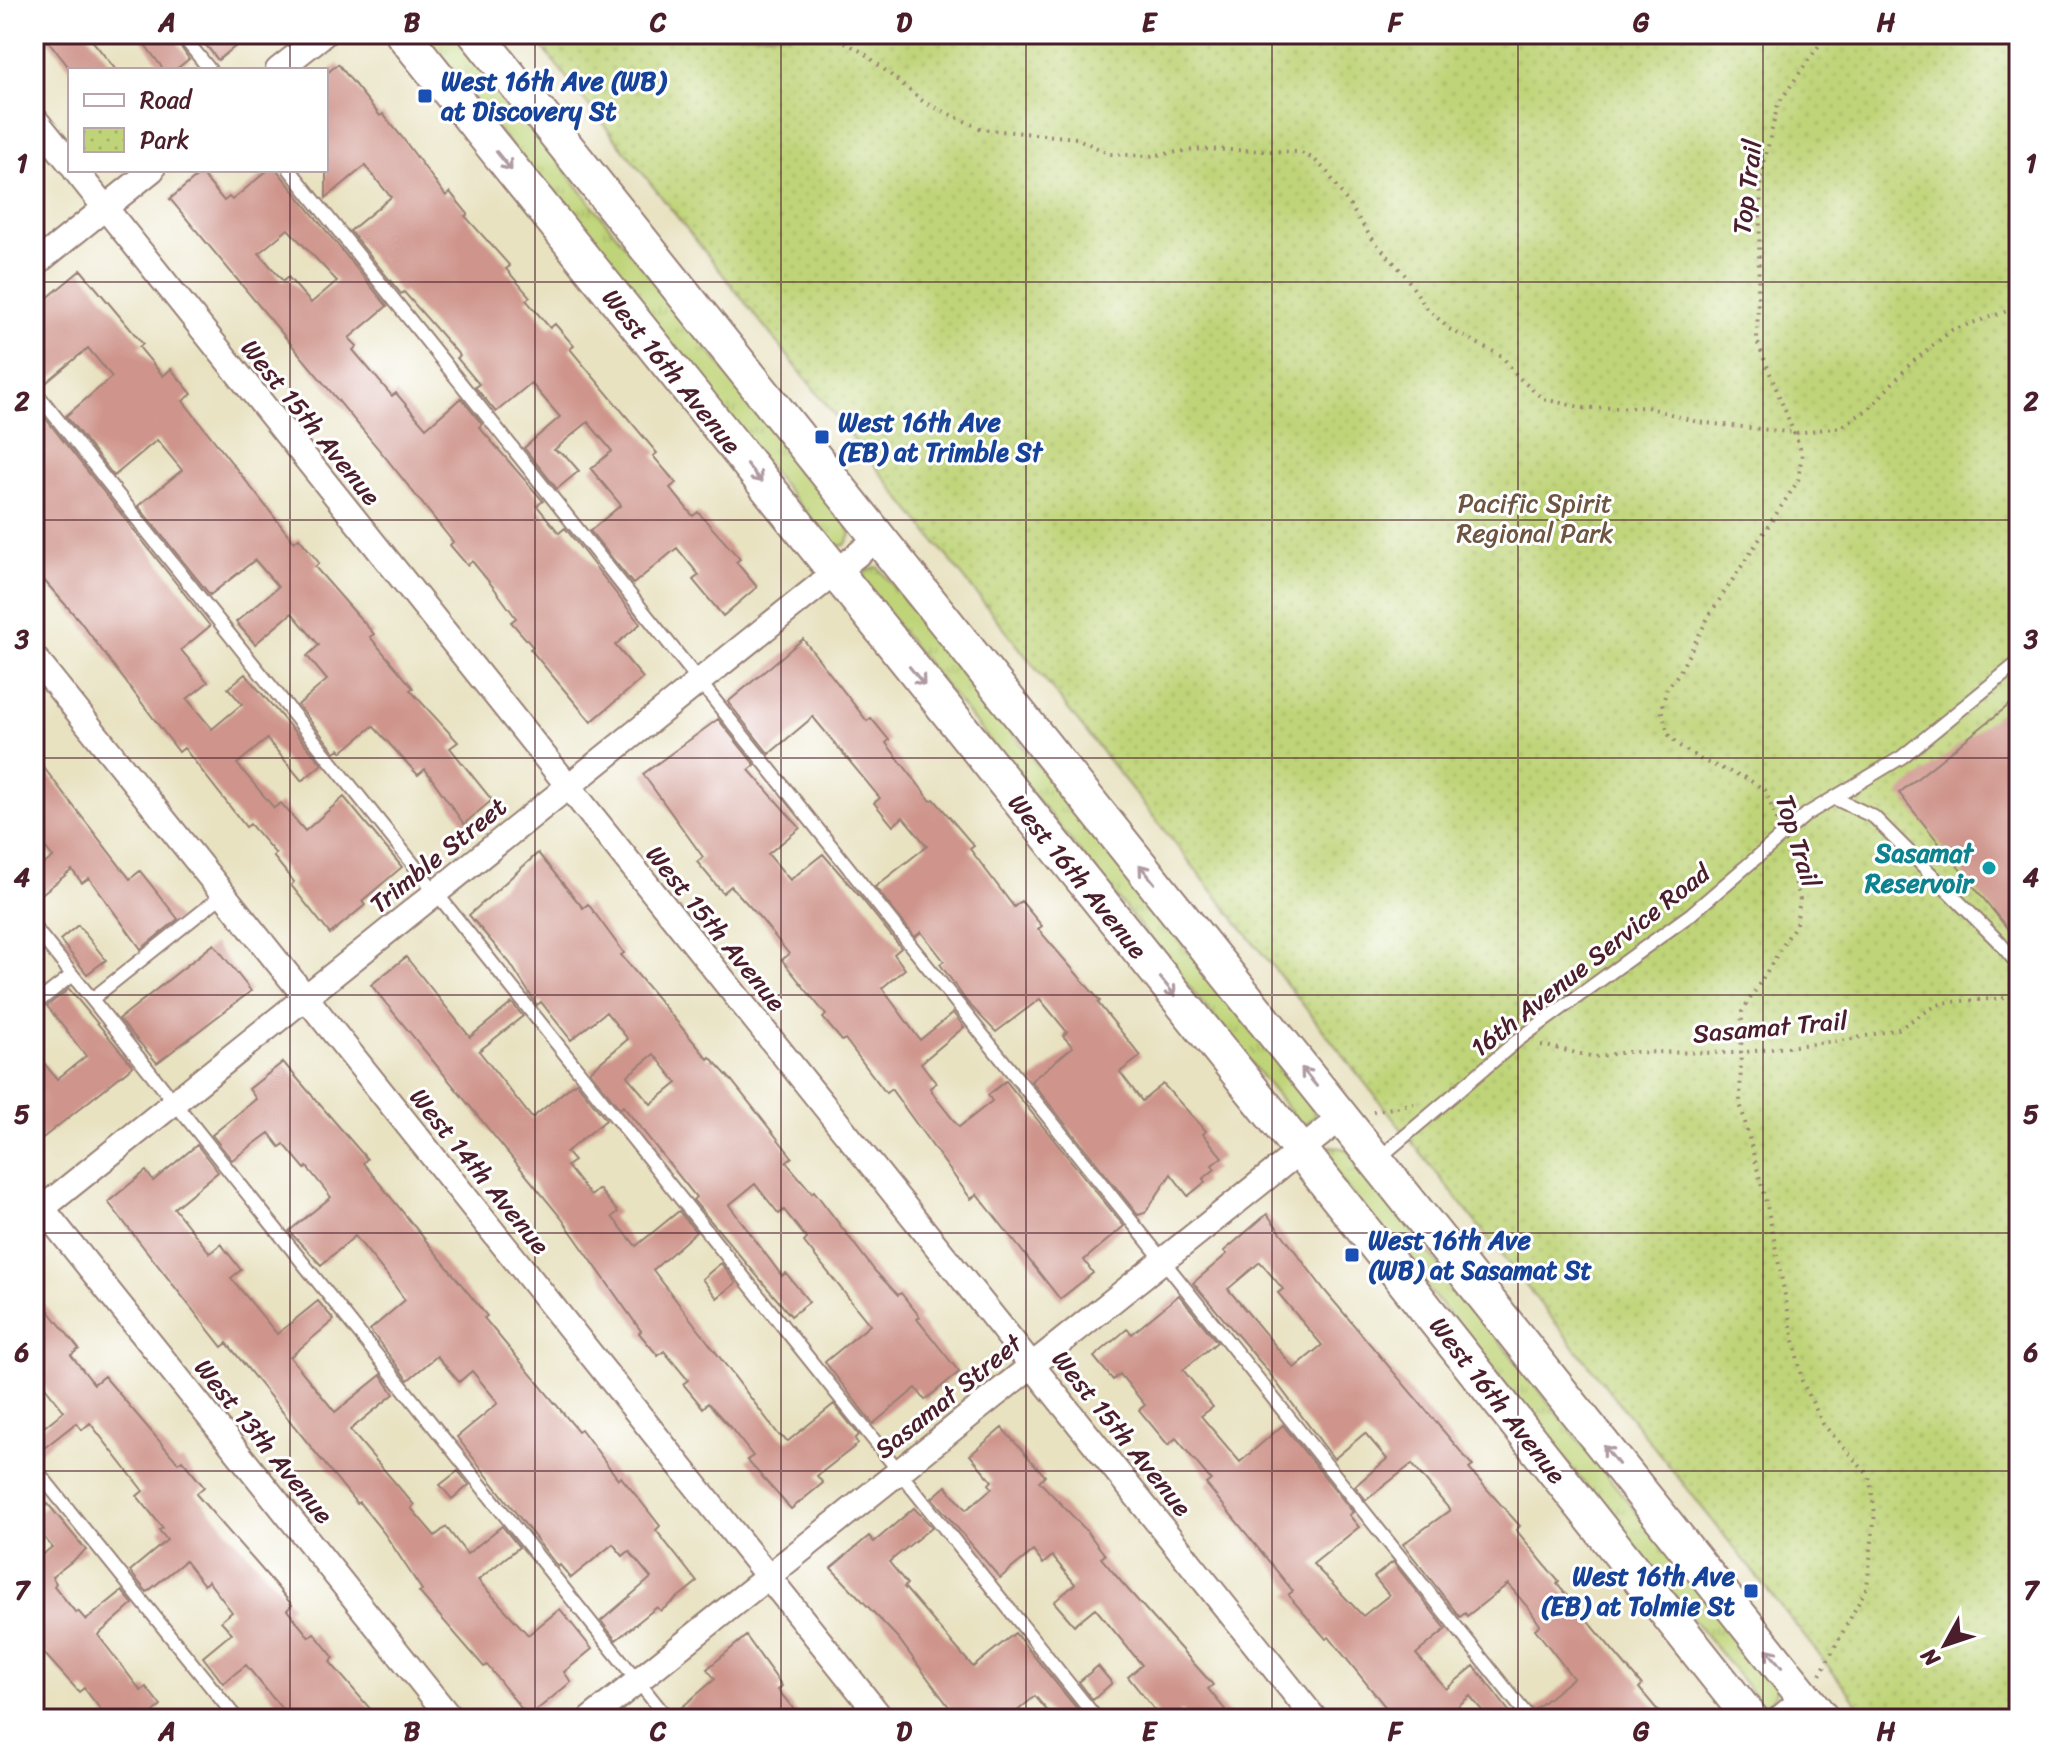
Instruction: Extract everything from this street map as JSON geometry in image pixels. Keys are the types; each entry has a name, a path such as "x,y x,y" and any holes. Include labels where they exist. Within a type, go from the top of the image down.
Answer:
{"main road":[{"name":"West 16th Avenue","path":"403,34 834,574 1301,1151 1751,1719"},
{"name":"West 16th Avenue","path":"476,34 878,538 1355,1116 1376,1161 1815,1698"}],"street":[{"path":"281,68 324,34"},
{"path":"34,118 68,160"},
{"name":"West 15th Avenue","path":"77,172 1315,1719"},
{"path":"34,265 150,172"},
{"name":"Trimble Street","path":"37,1207 174,1102 878,538"},
{"name":"West 14th Avenue","path":"34,657 882,1719"},
{"name":"Sasamat Street","path":"590,1719 1301,1151 1355,1116"},
{"name":"West 13th Avenue","path":"37,1207 451,1719"},
{"path":"1779,1719 1815,1698"}],"lane":[{"path":"181,34 208,68"},
{"path":"292,172 1530,1719"},
{"path":"34,390 1097,1719"},
{"name":"16th Avenue Service Road","path":"1376,1161 1518,1040 1691,914 1807,814 1902,757 2019,662"},
{"path":"1834,798 1874,817 2000,943 2019,966"},
{"path":"92,999 224,894"},
{"path":"34,927 668,1719"},
{"path":"34,1005 72,975"},
{"path":"34,1467 237,1719"}],"path":[{"path":"831,34 864,53 925,103 982,129 1076,138 1110,154 1149,156 1201,149 1299,152 1314,159 1328,173 1370,236 1404,274 1426,307 1449,329 1502,356 1543,399 1585,408 1647,407 1697,422 1796,433 1841,427 1870,408 1910,364 1952,330 2019,307"},
{"name":"Top Trail","path":"1815,1698 1867,1587 1875,1513 1869,1476 1823,1424 1802,1381 1768,1210 1740,1103 1738,1053 1742,1012 1796,924 1800,900 1765,790 1746,778 1703,761 1678,745 1668,734 1661,709 1667,689 1679,673 1710,614 1798,481 1802,453 1796,433 1779,403 1757,341 1761,176 1778,104 1827,34"},
{"name":"Sasamat Trail","path":"1518,1040 1595,1057 1626,1052 1738,1053 1852,1039 1898,1029 1937,1005 1949,1002 2019,997"},
{"path":"1355,1116 1407,1103 1445,1100"}],"green space":[{"path":"421,34 456,34 846,522 851,535 845,545 833,547"},
{"name":"Pacific Spirit Regional Park","path":"532,34 2019,34 2019,1719 1870,1719"},
{"path":"878,567 1312,1105 1315,1116 1302,1126 861,582 867,569"},
{"path":"1330,1146 1346,1149 1777,1688 1771,1703 1761,1704 1323,1158"}],"building":[{"path":"43,34 87,34 114,68 69,68"},
{"path":"137,34 172,34 189,59 178,68 162,68"},
{"path":"197,34 251,34 218,60"},
{"path":"338,64 380,116 383,114 401,136 446,196 450,192 468,214 465,216 510,266 506,269 530,297 526,300 550,328 555,324 574,346 570,349 657,453 653,456 676,483 670,488 693,516 698,512 740,559 736,562 757,587 723,616 693,580 699,575 677,548 633,584 590,531 621,505 591,469 612,451 588,422 554,450 566,456 579,471 557,489 524,448 560,417 531,383 496,412 475,387 479,384 457,358 460,356 404,292 401,294 350,231 391,197 365,166 326,198 328,72"},
{"path":"266,172 279,172 387,306 349,338 357,346 353,350 392,396 396,393 426,428 461,398 482,424 479,427 543,501 537,506 559,533 565,528 640,624 615,645 643,678 591,722 530,649 533,647 511,622 516,618 494,588 472,561 467,565 450,545 453,542 386,458 170,199 201,173 224,201 229,197 232,200","holes":["288,229 337,281 311,303 288,277 283,281 259,253"]},
{"path":"81,270 143,344 139,347 163,376 171,369 192,394 183,401 294,542 299,538 319,563 315,567 374,634 370,637 413,688 410,690 458,742 450,748 492,800 464,824 425,769 418,775 373,726 342,752 339,749 335,752 298,705 327,680 307,656 319,645 292,613 255,644 236,622 278,587 255,560 210,595 138,506 182,470 157,440 114,476 66,416 112,377 88,348 42,386 34,381 34,309"},
{"path":"34,404 210,626 181,650 208,682 187,699 212,729 242,704 228,688 245,674 322,764 302,781 267,739 237,764 274,808 281,803 305,831 344,797 402,867 362,901 365,905 330,934 291,885 294,882 273,856 276,854 250,824 246,827 184,748 179,752 79,620 34,569"},
{"path":"803,639 867,721 871,718 889,740 886,743 931,801 934,799 974,846 970,849 1014,907 1021,901 1042,926 1038,929 1100,1001 1098,1003 1141,1056 1120,1072 1142,1101 1163,1084 1206,1131 1203,1134 1222,1157 1212,1165 1215,1169 1203,1179 1205,1182 1188,1196 1171,1174 1145,1213 1138,1215 1031,1081 1073,1047 1063,1036 1067,1032 1040,999 996,1032 967,1002 940,964 944,961 921,932 915,937 875,887 927,846 903,817 893,826 874,803 880,798 813,717 769,754 728,702"},
{"name":"Sasamat Reservoir","path":"2019,697 2019,943 1899,793"},
{"path":"718,719 755,765 749,770 800,828 768,854 790,880 823,854 861,898 901,948 894,954 905,969 882,988 920,1040 953,1013 964,1027 921,1063 936,1083 930,1088 959,1127 992,1101 988,1095 1006,1081 1124,1226 1084,1260 1093,1273 1060,1299 977,1194 971,1199 891,1089 886,1093 845,1039 842,1041 823,1018 826,1015 782,960 789,954 761,919 731,886 723,893 697,862 703,857 643,774"},
{"path":"34,755 130,879 140,871 178,919 141,949 89,878 82,883 72,870 34,900 34,872 53,857 34,833"},
{"path":"538,853 583,908 588,904 624,953 621,955 708,1059 710,1057 732,1081 792,1157 786,1162 812,1193 814,1191 875,1271 898,1295 901,1293 920,1317 917,1319 959,1372 925,1400 916,1388 873,1424 825,1362 870,1325 804,1242 807,1239 784,1210 779,1214 755,1184 729,1205 782,1276 786,1273 809,1302 791,1316 693,1200 696,1197 623,1106 620,1109 590,1071 628,1039 606,1012 571,1040 541,1002 537,1005 510,963 469,915","holes":["654,1054 677,1083 651,1104 627,1076"]},
{"path":"78,925 106,960 87,974 60,940"},
{"path":"214,944 251,991 157,1063 119,1019"},
{"path":"406,957 470,1037 512,1003 523,1016 479,1051 532,1118 576,1082 606,1120 566,1152 574,1161 567,1166 591,1196 599,1189 618,1212 612,1217 636,1246 679,1211 696,1232 653,1270 779,1435 788,1441 834,1404 859,1435 855,1439 858,1444 817,1476 823,1483 791,1509 747,1460 753,1456 730,1427 708,1403 703,1408 683,1384 688,1380 664,1351 658,1356 639,1333 641,1331 562,1219 371,985"},
{"path":"69,989 133,1066 34,1145 34,1051 57,1079 86,1056 47,1006"},
{"path":"283,1062 367,1159 363,1163 487,1316 484,1318 578,1431 581,1429 618,1479 621,1477 639,1499 660,1526 656,1530 697,1582 661,1611 657,1607 616,1640 601,1621 651,1578 629,1551 623,1556 613,1544 571,1578 560,1565 558,1567 457,1437 497,1404 496,1400 472,1371 459,1382 437,1356 408,1380 370,1330 405,1300 386,1274 355,1236 321,1265 289,1231 331,1197 307,1167 305,1169 284,1144 280,1147 269,1133 232,1160 212,1135 256,1099 249,1089"},
{"path":"197,1145 218,1172 174,1208 210,1253 221,1244 241,1270 231,1278 277,1334 318,1301 334,1320 290,1357 335,1412 381,1375 394,1394 350,1430 414,1505 411,1508 435,1536 446,1527 467,1554 502,1526 519,1547 478,1580 528,1635 560,1609 592,1649 564,1672 571,1682 528,1717 487,1665 484,1667 419,1592 422,1590 384,1533 227,1343 222,1347 108,1202 146,1171 153,1181"},
{"path":"1267,1214 1325,1291 1473,1466 1469,1469 1520,1526 1516,1530 1642,1685 1639,1688 1665,1719 1539,1719 1534,1710 1573,1678 1535,1629 1540,1625 1530,1610 1508,1584 1467,1616 1465,1613 1460,1617 1403,1544 1450,1510 1412,1464 1366,1500 1355,1486 1387,1459 1365,1433 1334,1459 1267,1370 1193,1283 1227,1254 1224,1251","holes":["1260,1262 1283,1289 1278,1293 1322,1345 1294,1368 1228,1289"]},
{"path":"721,1263 736,1283 717,1298 702,1279"},
{"path":"34,1292 79,1349 71,1355 94,1384 104,1376 178,1463 182,1460 204,1487 196,1494 292,1605 287,1610 309,1637 314,1633 334,1658 330,1662 372,1711 362,1719 290,1719 246,1665 223,1683 203,1657 232,1633 221,1621 232,1612 208,1581 204,1585 185,1561 147,1592 136,1579 130,1571 167,1540 159,1530 163,1528 137,1496 143,1491 90,1423 82,1430 76,1423 34,1456 34,1435 64,1411 34,1373"},
{"path":"1179,1295 1217,1342 1183,1370 1213,1407 1201,1416 1240,1462 1283,1425 1353,1512 1349,1515 1359,1527 1313,1564 1363,1616 1389,1595 1374,1577 1393,1562 1446,1629 1416,1654 1446,1689 1474,1666 1515,1719 1489,1719 1470,1696 1442,1719 1395,1719 1329,1637 1326,1639 1288,1595 1293,1591 1206,1484 1211,1480 1176,1438 1168,1445 1139,1410 1145,1405 1120,1374 1113,1380 1094,1357 1127,1329 1132,1334"},
{"path":"1002,1428 1045,1476 1039,1481 1085,1529 1105,1555 1101,1558 1213,1685 1208,1689 1233,1719 1188,1719 1182,1711 1172,1719 1162,1719 1128,1677 1142,1665 1095,1608 1074,1625 1054,1602 1075,1584 1052,1556 1043,1564 1033,1551 1000,1578 932,1498 946,1486 966,1510 992,1488 989,1484 992,1481 970,1455"},
{"path":"458,1471 469,1485 452,1499 440,1485"},
{"path":"48,1504 86,1550 52,1577 56,1583 54,1586 76,1613 78,1611 86,1620 122,1591 133,1604 98,1635 141,1691 146,1687 161,1706 145,1719 108,1719 84,1688 79,1692 34,1642 34,1556 37,1559 52,1547 34,1525 34,1516"},
{"path":"914,1508 932,1527 889,1562 907,1584 904,1587 973,1667 1015,1633 1079,1711 1070,1719 1054,1719 1035,1696 1008,1719 958,1719 898,1638 831,1568 869,1536 874,1542"},
{"path":"746,1636 782,1686 778,1690 802,1719 677,1719 675,1713 715,1679 707,1669"},
{"path":"1098,1666 1112,1683 1093,1700 1079,1682"}],"place":[{"name":"West 16th Ave (WB) at Discovery St","path":"425,96"},
{"name":"West 16th Ave (EB) at Trimble St","path":"822,437"},
{"name":"Sasamat Reservoir","path":"1989,868"},
{"name":"West 16th Ave (WB) at Sasamat St","path":"1352,1255"},
{"name":"West 16th Ave (EB) at Tolmie St","path":"1751,1591"}]}
